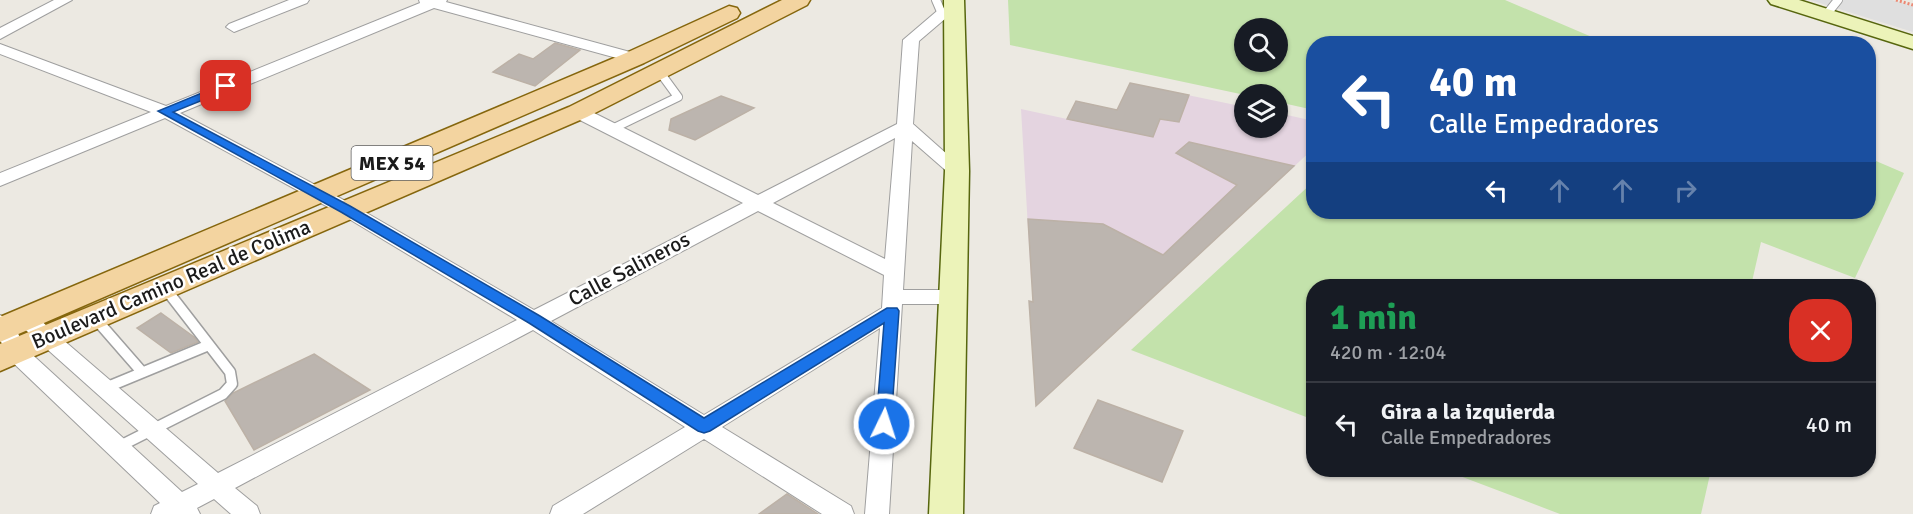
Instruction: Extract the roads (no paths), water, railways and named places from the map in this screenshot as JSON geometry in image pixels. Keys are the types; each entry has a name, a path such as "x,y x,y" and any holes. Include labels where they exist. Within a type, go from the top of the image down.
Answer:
{"main road":[{"name":"Boulevard Camino Real de Colima","path":"14,335 318,194 635,58 756,0"},
{"name":"Boulevard Camino Real de Colima","path":"14,335 94,316 578,112 799,0"}],"street":[{"path":"0,34 64,0"},
{"path":"234,27 302,0"},
{"path":"957,171 970,150 973,0"},
{"path":"1778,0 1832,8 1913,43"},
{"path":"0,180 431,1 635,58"},
{"path":"943,511 957,171 947,7"},
{"path":"877,514 911,40 947,7"},
{"path":"0,49 164,111 346,209 534,320 842,514"},
{"path":"578,112 894,272"},
{"path":"905,126 957,171"},
{"name":"Calle Salineros","path":"177,511 216,486 905,126"},
{"path":"562,514 704,426 892,304 952,297"},
{"path":"14,335 105,388 248,514"},
{"path":"14,335 177,511"}],"lane":[{"path":"612,129 678,97 659,71"},
{"path":"118,447 224,394 232,384 230,372 164,286"},
{"path":"94,316 142,372"},
{"path":"105,388 209,345"}]}
